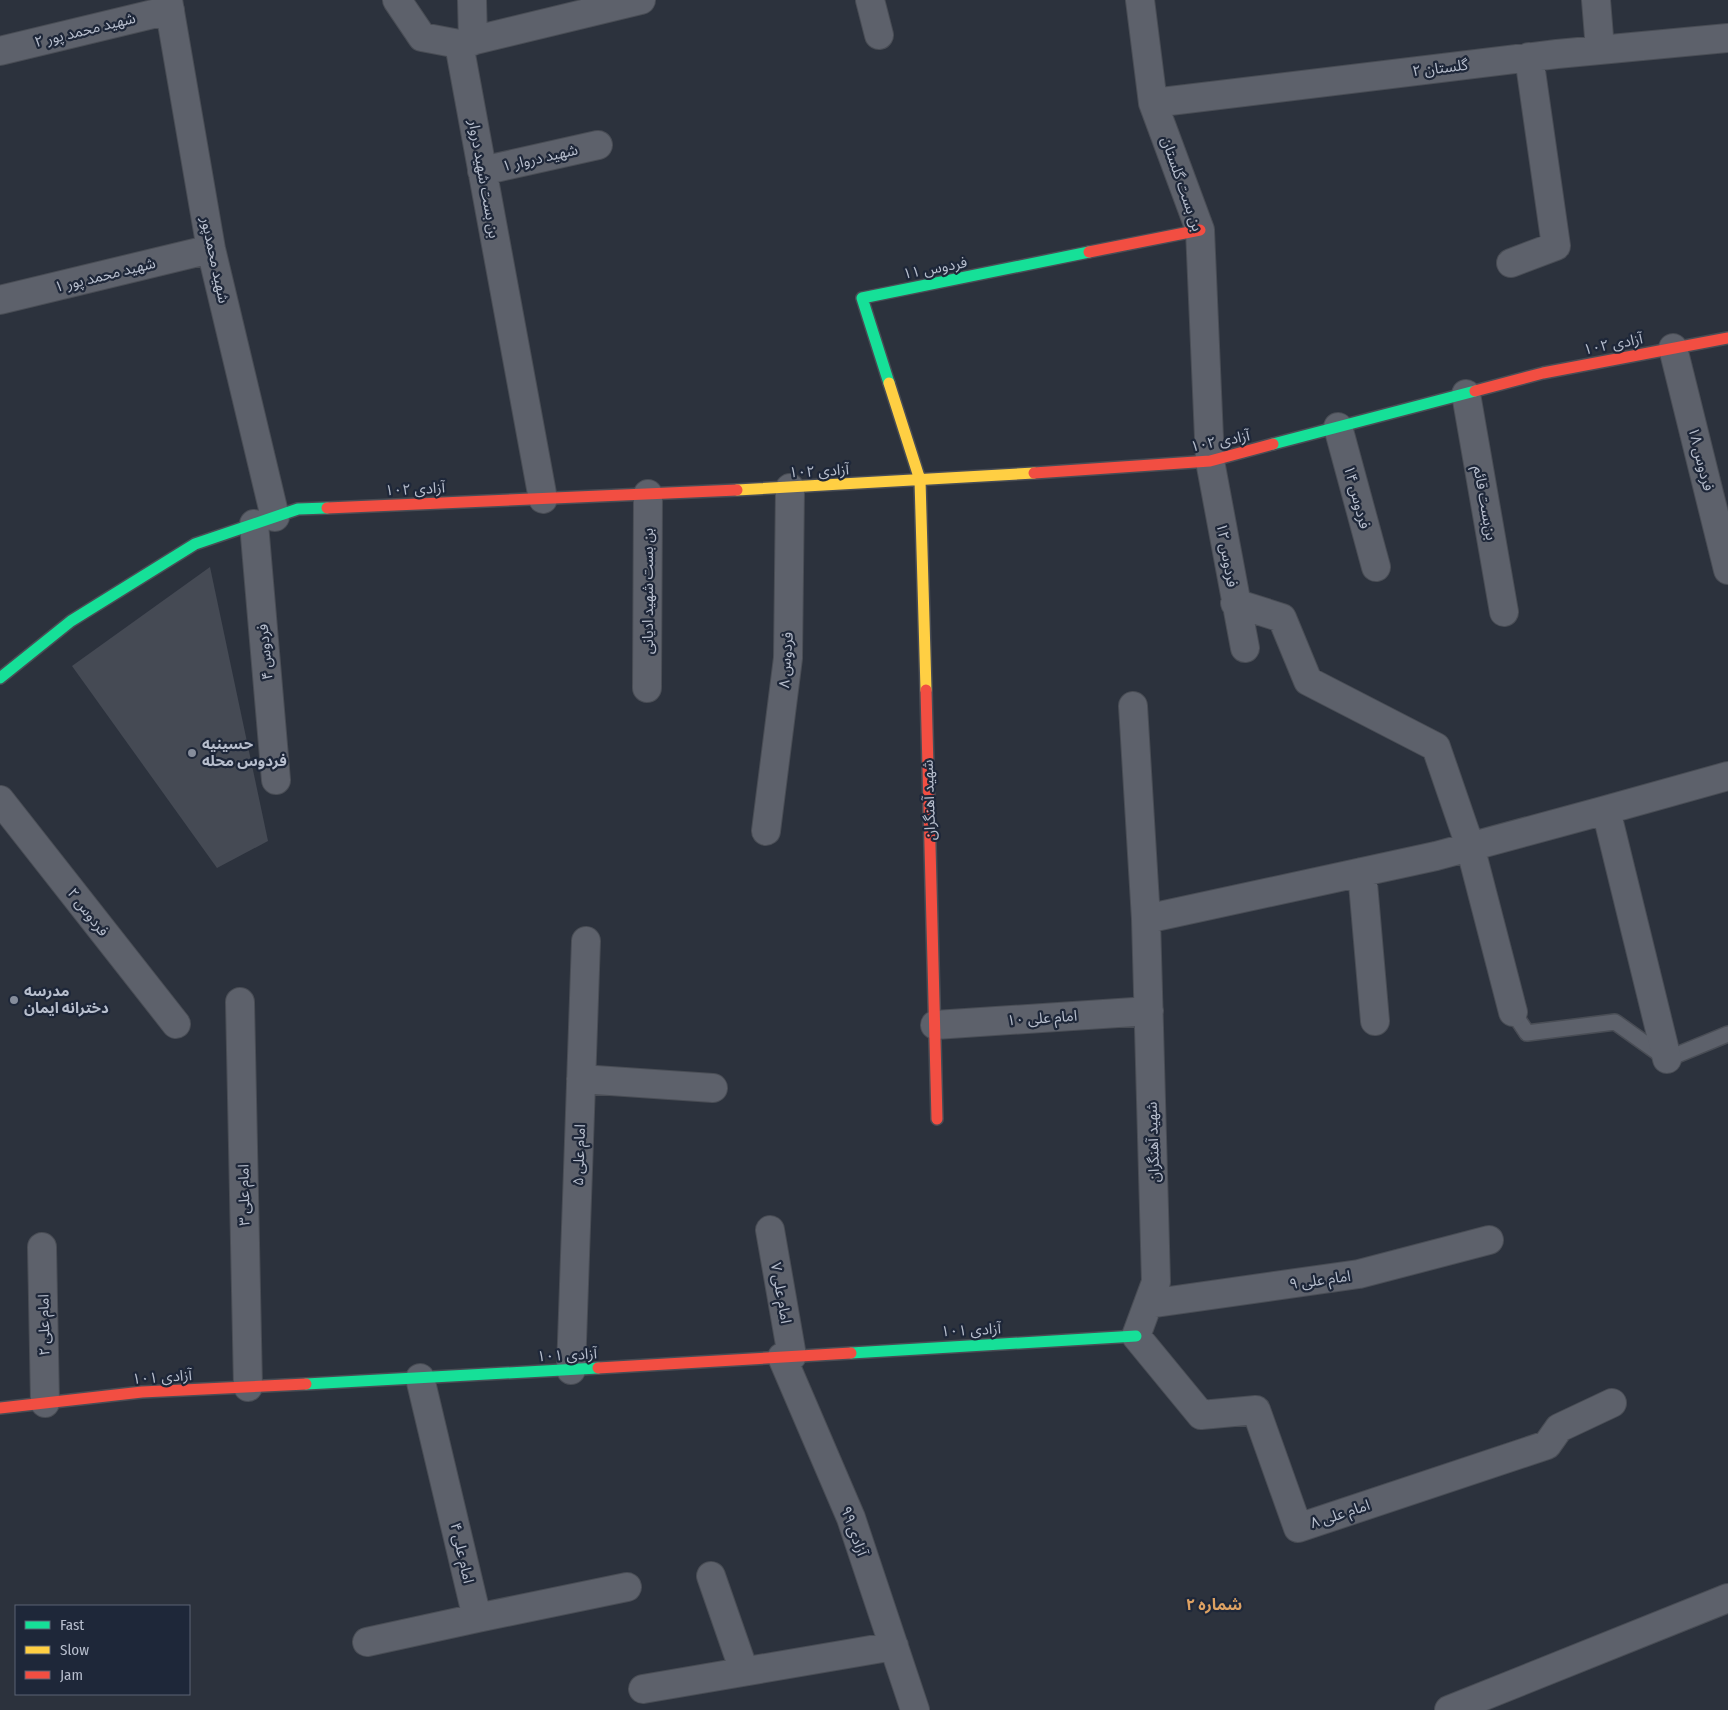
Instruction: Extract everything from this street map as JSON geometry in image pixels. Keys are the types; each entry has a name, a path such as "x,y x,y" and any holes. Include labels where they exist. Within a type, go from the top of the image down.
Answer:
{"street":[{"path":"397,0 422,37 466,43 641,0"},
{"name":"بن بست شهید دروار","path":"472,0 466,43 482,172 543,499"},
{"path":"870,0 879,35"},
{"name":"بن بست گلستان","path":"1140,0 1153,103 1200,230 1210,461"},
{"path":"1596,0 1600,49"},
{"name":"شهید محمد پور ۲","path":"0,51 169,5"},
{"name":"شهید محمدپور","path":"169,5 211,249 264,521"},
{"name":"گلستان ۲","path":"1153,103 1529,57 1728,38"},
{"path":"1510,263 1556,246 1529,57"},
{"name":"شهید دروار ۱","path":"482,172 598,144"},
{"name":"فردوس ۱۱","path":"920,480 862,298 1200,230"},
{"name":"شهید محمد پور ۱","path":"0,300 211,249"},
{"name":"آزادی ۱۰۲","path":"0,678 71,621 195,544 298,509 790,488 1210,461 1543,373 1728,338"},
{"name":"فردوس ۱۸","path":"1673,348 1728,570"},
{"name":"بن‌بست قائم","path":"1466,394 1504,612"},
{"name":"فردوس ۱۴","path":"1338,427 1376,567"},
{"name":"فردوس ۱۲","path":"1210,461 1235,603 1245,648"},
{"name":"شهید آهنگران","path":"920,480 937,1119"},
{"name":"فردوس ۸","path":"766,831 788,658 790,488"},
{"name":"بن بست شهید ادیانی","path":"647,688 648,494"},
{"name":"فردوس ۴","path":"264,521 276,780"},
{"path":"1235,603 1282,618 1308,681 1436,747 1470,846 1513,1012"},
{"name":"شهید آهنگران","path":"1133,706 1146,919 1156,1282 1136,1336"},
{"path":"1146,919 1362,872 1470,846 1728,776"},
{"name":"فردوس ۲","path":"0,800 176,1024"},
{"path":"1606,810 1667,1059"},
{"path":"1362,872 1375,1021"},
{"name":"امام علی ۵","path":"571,1370 586,941"},
{"name":"امام علی ۳","path":"240,1002 248,1387"},
{"name":"امام علی ۱۰","path":"935,1025 1149,1011"},
{"path":"581,1079 713,1088"},
{"name":"امام علی ۷","path":"770,1230 787,1357"},
{"name":"امام علی ۹","path":"1148,1304 1359,1274 1489,1240"},
{"name":"امام علی ۲","path":"42,1247 45,1403"},
{"name":"آزادی ۱۰۱","path":"0,1408 142,1392 571,1370 1136,1336"},
{"name":"امام علی ۸","path":"1136,1336 1201,1415 1256,1410 1298,1528 1548,1445 1559,1428 1612,1403"},
{"name":"آزادی ٩٩","path":"787,1357 850,1518 915,1710"},
{"name":"امام علی ۴","path":"420,1378 477,1618"},
{"path":"711,1576 744,1671"},
{"path":"367,1642 627,1587"},
{"path":"1449,1710 1728,1598"},
{"path":"643,1689 894,1646"}],"lane":[{"path":"1513,1012 1527,1033 1616,1022 1667,1059 1728,1034"}],"building":[{"name":"حسینیه فردوس محله","path":"210,567 268,841 217,868 72,666"}],"traffic: fast":[{"path":"889,383 862,298 1089,252"},
{"path":"1273,444 1475,391"},
{"path":"0,678 71,621 195,544 298,509 327,508"},
{"path":"851,1353 1136,1336"},
{"path":"306,1384 598,1368"}],"traffic: slow":[{"path":"889,383 920,480 926,690"},
{"path":"737,490 1034,473"}],"traffic: jam":[{"path":"1089,252 1200,230"},
{"path":"1475,391 1543,373 1728,338"},
{"path":"1034,473 1210,461 1273,444"},
{"path":"327,508 737,490"},
{"path":"926,690 937,1119"},
{"path":"598,1368 851,1353"},
{"path":"0,1408 142,1392 306,1384"}],"place":[{"name":"حسینیه فردوس محله","path":"192,753"},
{"name":"مدرسه دخترانه ایمان","path":"14,1000"}],"district":[{"name":"شماره ۲","path":"1214,1604"}]}
